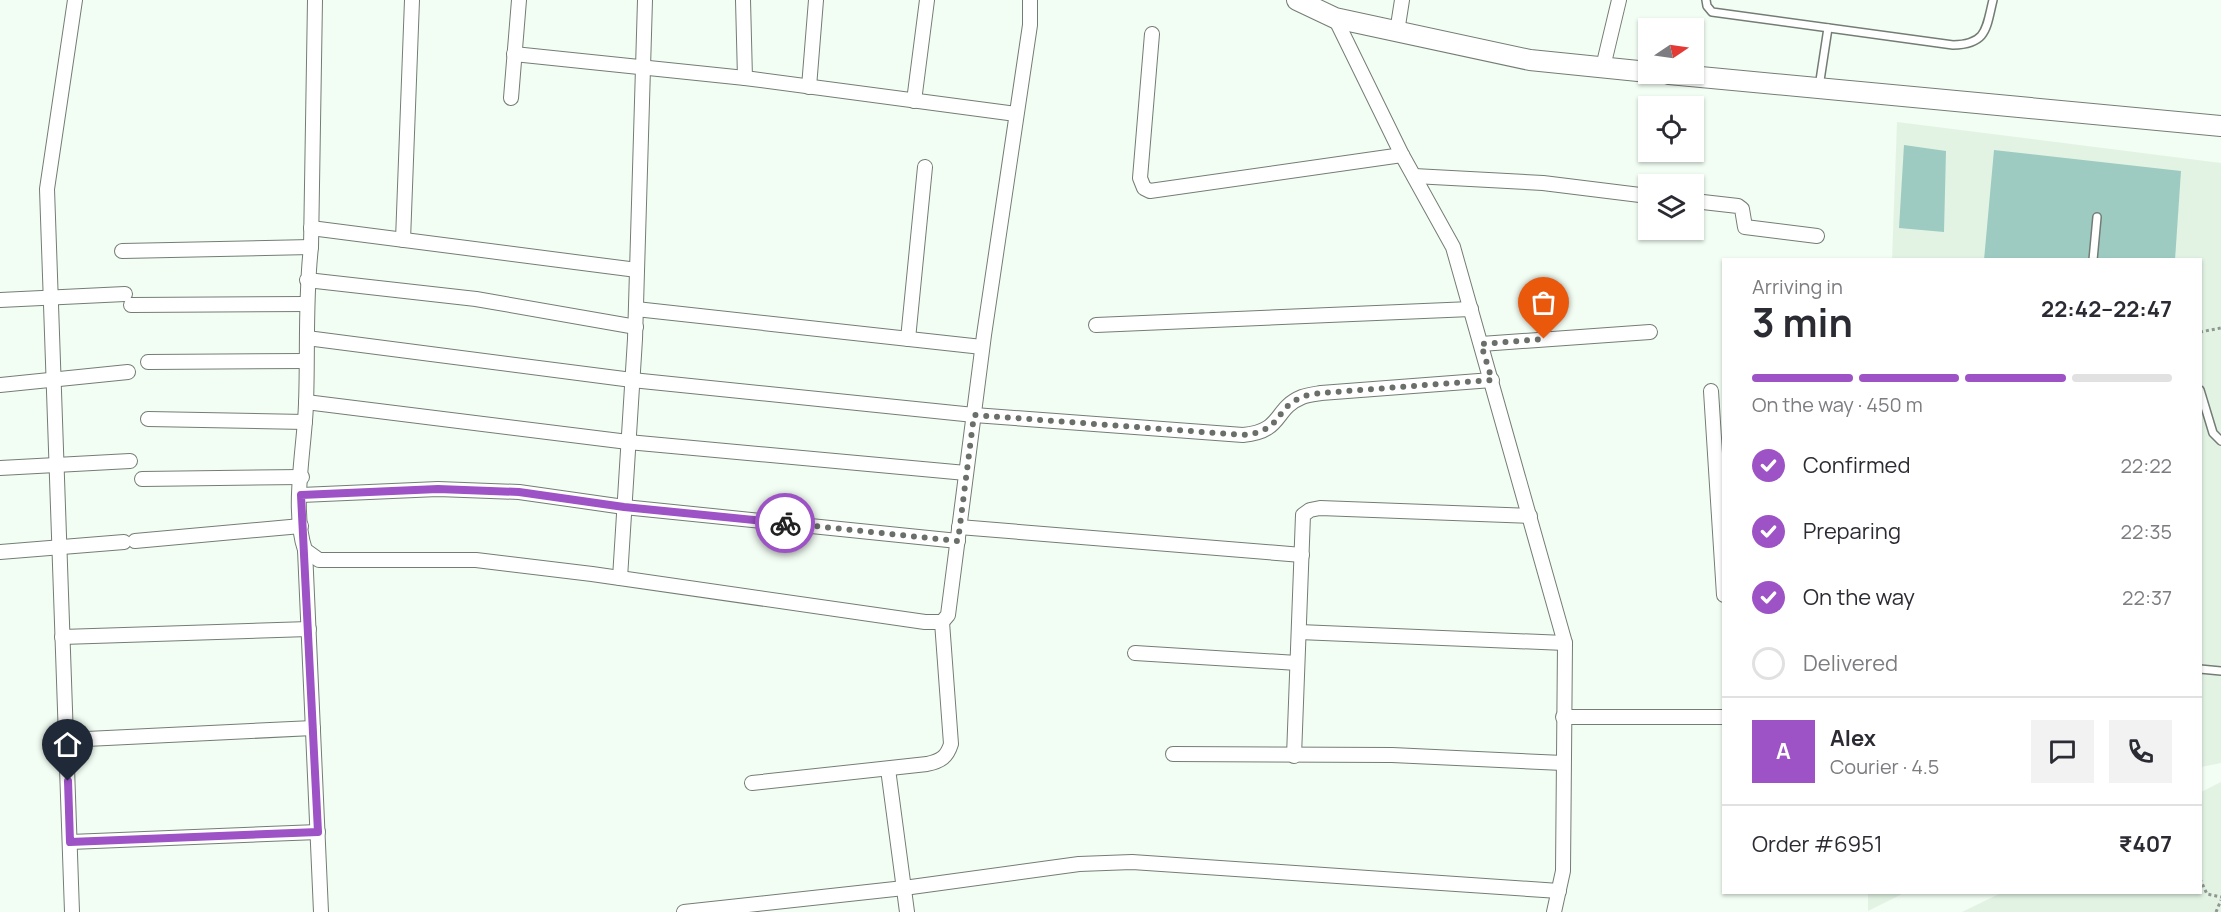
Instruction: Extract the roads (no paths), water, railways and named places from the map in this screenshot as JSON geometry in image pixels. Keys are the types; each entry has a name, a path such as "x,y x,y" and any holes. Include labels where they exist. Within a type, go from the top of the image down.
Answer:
{"street":[{"path":"72,912 47,189 75,0"},
{"path":"315,0 311,247 308,280 301,526 305,550 321,912"},
{"path":"403,240 412,0"},
{"path":"511,98 519,0"},
{"path":"620,578 636,327 645,0"},
{"path":"743,0 745,78"},
{"path":"809,87 816,0"},
{"path":"914,101 927,0"},
{"path":"305,550 319,560 476,561 620,578 915,621 942,621 948,615 982,348 1030,25 1030,0"},
{"path":"1297,0 1397,32 1530,60 1638,71"},
{"path":"1397,32 1402,0"},
{"path":"1603,67 1619,0"},
{"path":"1324,9 1453,247 1565,643 1563,871 1554,912"},
{"path":"1152,34 1140,178 1144,188 1150,191 1402,154"},
{"path":"514,54 745,78 1016,114"},
{"path":"1704,77 2221,126"},
{"path":"908,339 925,167"},
{"path":"1414,176 1543,183 1638,195"},
{"path":"1704,202 1738,206 1742,209 1745,227 1817,236"},
{"path":"311,228 637,270"},
{"path":"122,251 311,247"},
{"path":"308,280 476,299 636,327"},
{"path":"0,300 49,297 308,304"},
{"path":"636,309 982,348"},
{"path":"1096,325 1471,309"},
{"path":"1481,344 1650,332"},
{"path":"307,338 632,380 974,415 1243,435 1262,433 1274,425 1285,409 1301,397 1321,393 1492,380"},
{"path":"148,362 306,361"},
{"path":"0,385 128,372"},
{"path":"1711,391 1722,564"},
{"path":"306,402 628,442 966,473"},
{"path":"148,419 305,422"},
{"path":"0,468 130,461"},
{"path":"142,479 302,477"},
{"path":"301,495 438,489 519,492 624,507 958,534 1302,555"},
{"path":"1294,756 1304,516 1320,508 1530,516"},
{"path":"0,552 301,526"},
{"path":"752,783 927,764 938,762 948,755 951,744 942,621"},
{"path":"62,637 309,629"},
{"path":"1299,632 1565,643"},
{"path":"1135,652 1298,663"},
{"path":"1563,717 1722,717"},
{"path":"66,740 313,728"},
{"path":"1173,754 1392,755 1563,763"},
{"path":"888,769 907,912"},
{"path":"70,842 318,832"},
{"path":"684,912 904,888 1079,864 1132,862 1559,891"}],"lane":[{"path":"1706,0 1712,12 1964,44 1977,42 1983,36 1993,0"},
{"path":"1819,88 1828,28"},
{"path":"2092,258 2097,217"},
{"path":"2202,397 2213,433 2221,441"},
{"path":"2202,669 2221,671"}]}
